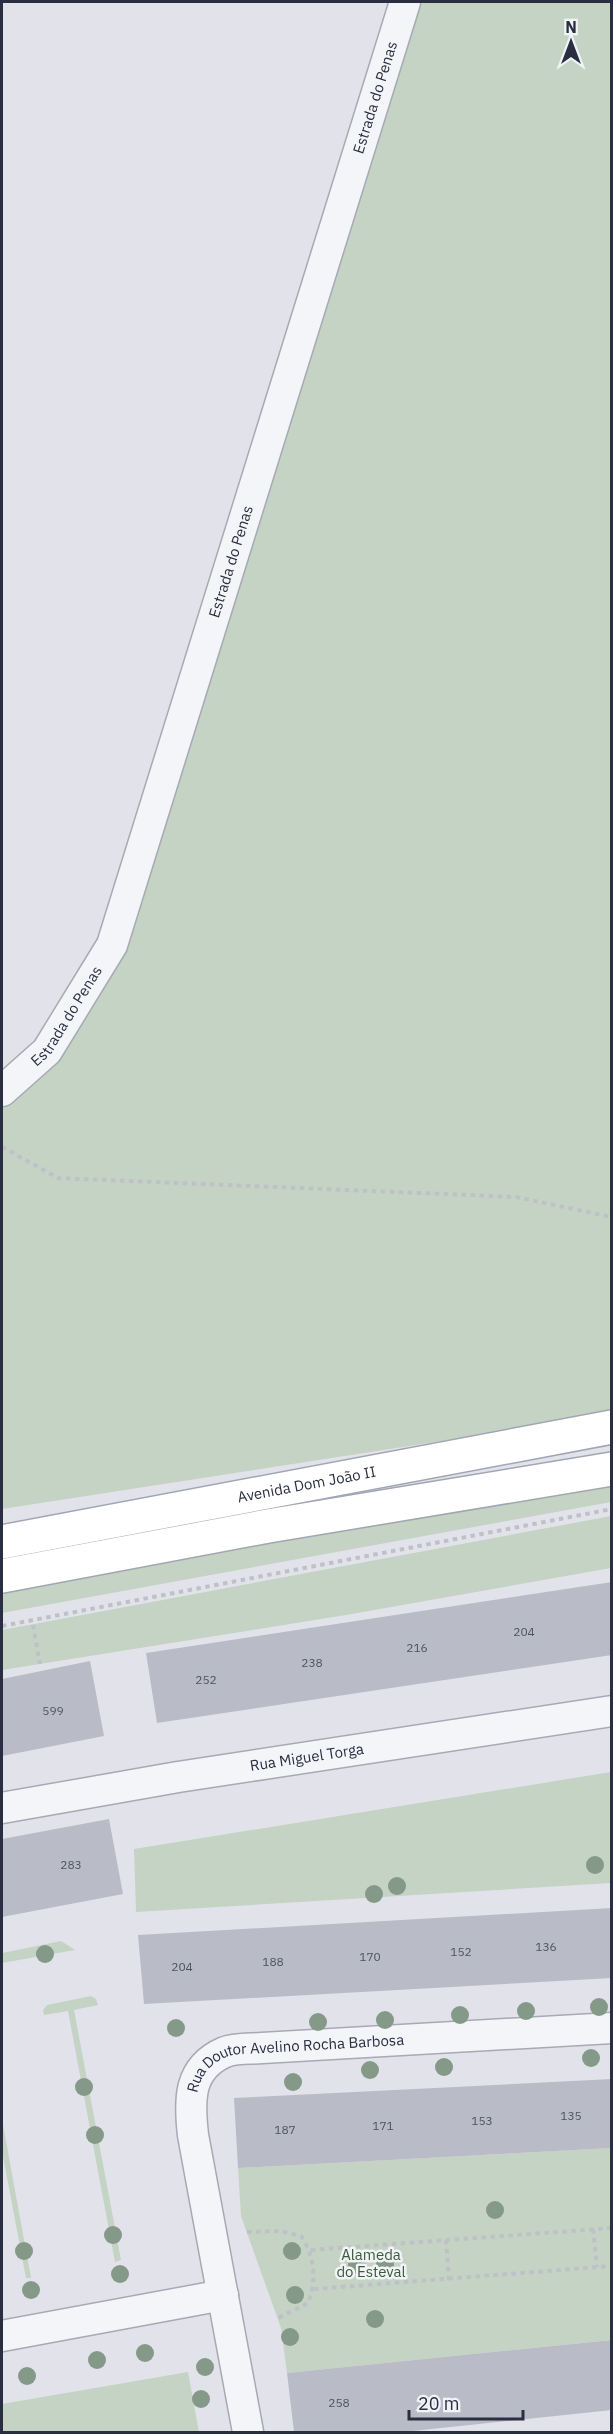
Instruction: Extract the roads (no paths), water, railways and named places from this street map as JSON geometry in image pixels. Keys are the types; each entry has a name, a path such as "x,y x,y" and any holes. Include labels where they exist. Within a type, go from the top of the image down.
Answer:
{"main road":[{"name":"Avenida Dom João II","path":"2,1542 612,1427"},
{"path":"2,1576 268,1527 612,1469"}],"street":[{"name":"Estrada do Penas","path":"2,1091 47,1051 112,945 405,2"},
{"name":"Rua Miguel Torga","path":"2,1808 178,1778 612,1711"},
{"name":"Rua Doutor Avelino Rocha Barbosa","path":"248,2433 189,2105 194,2081 205,2064 227,2051 612,2028"},
{"path":"2,2336 223,2295"}],"park label":[{"name":"Alameda do Esteval","path":"371,2264"}]}
